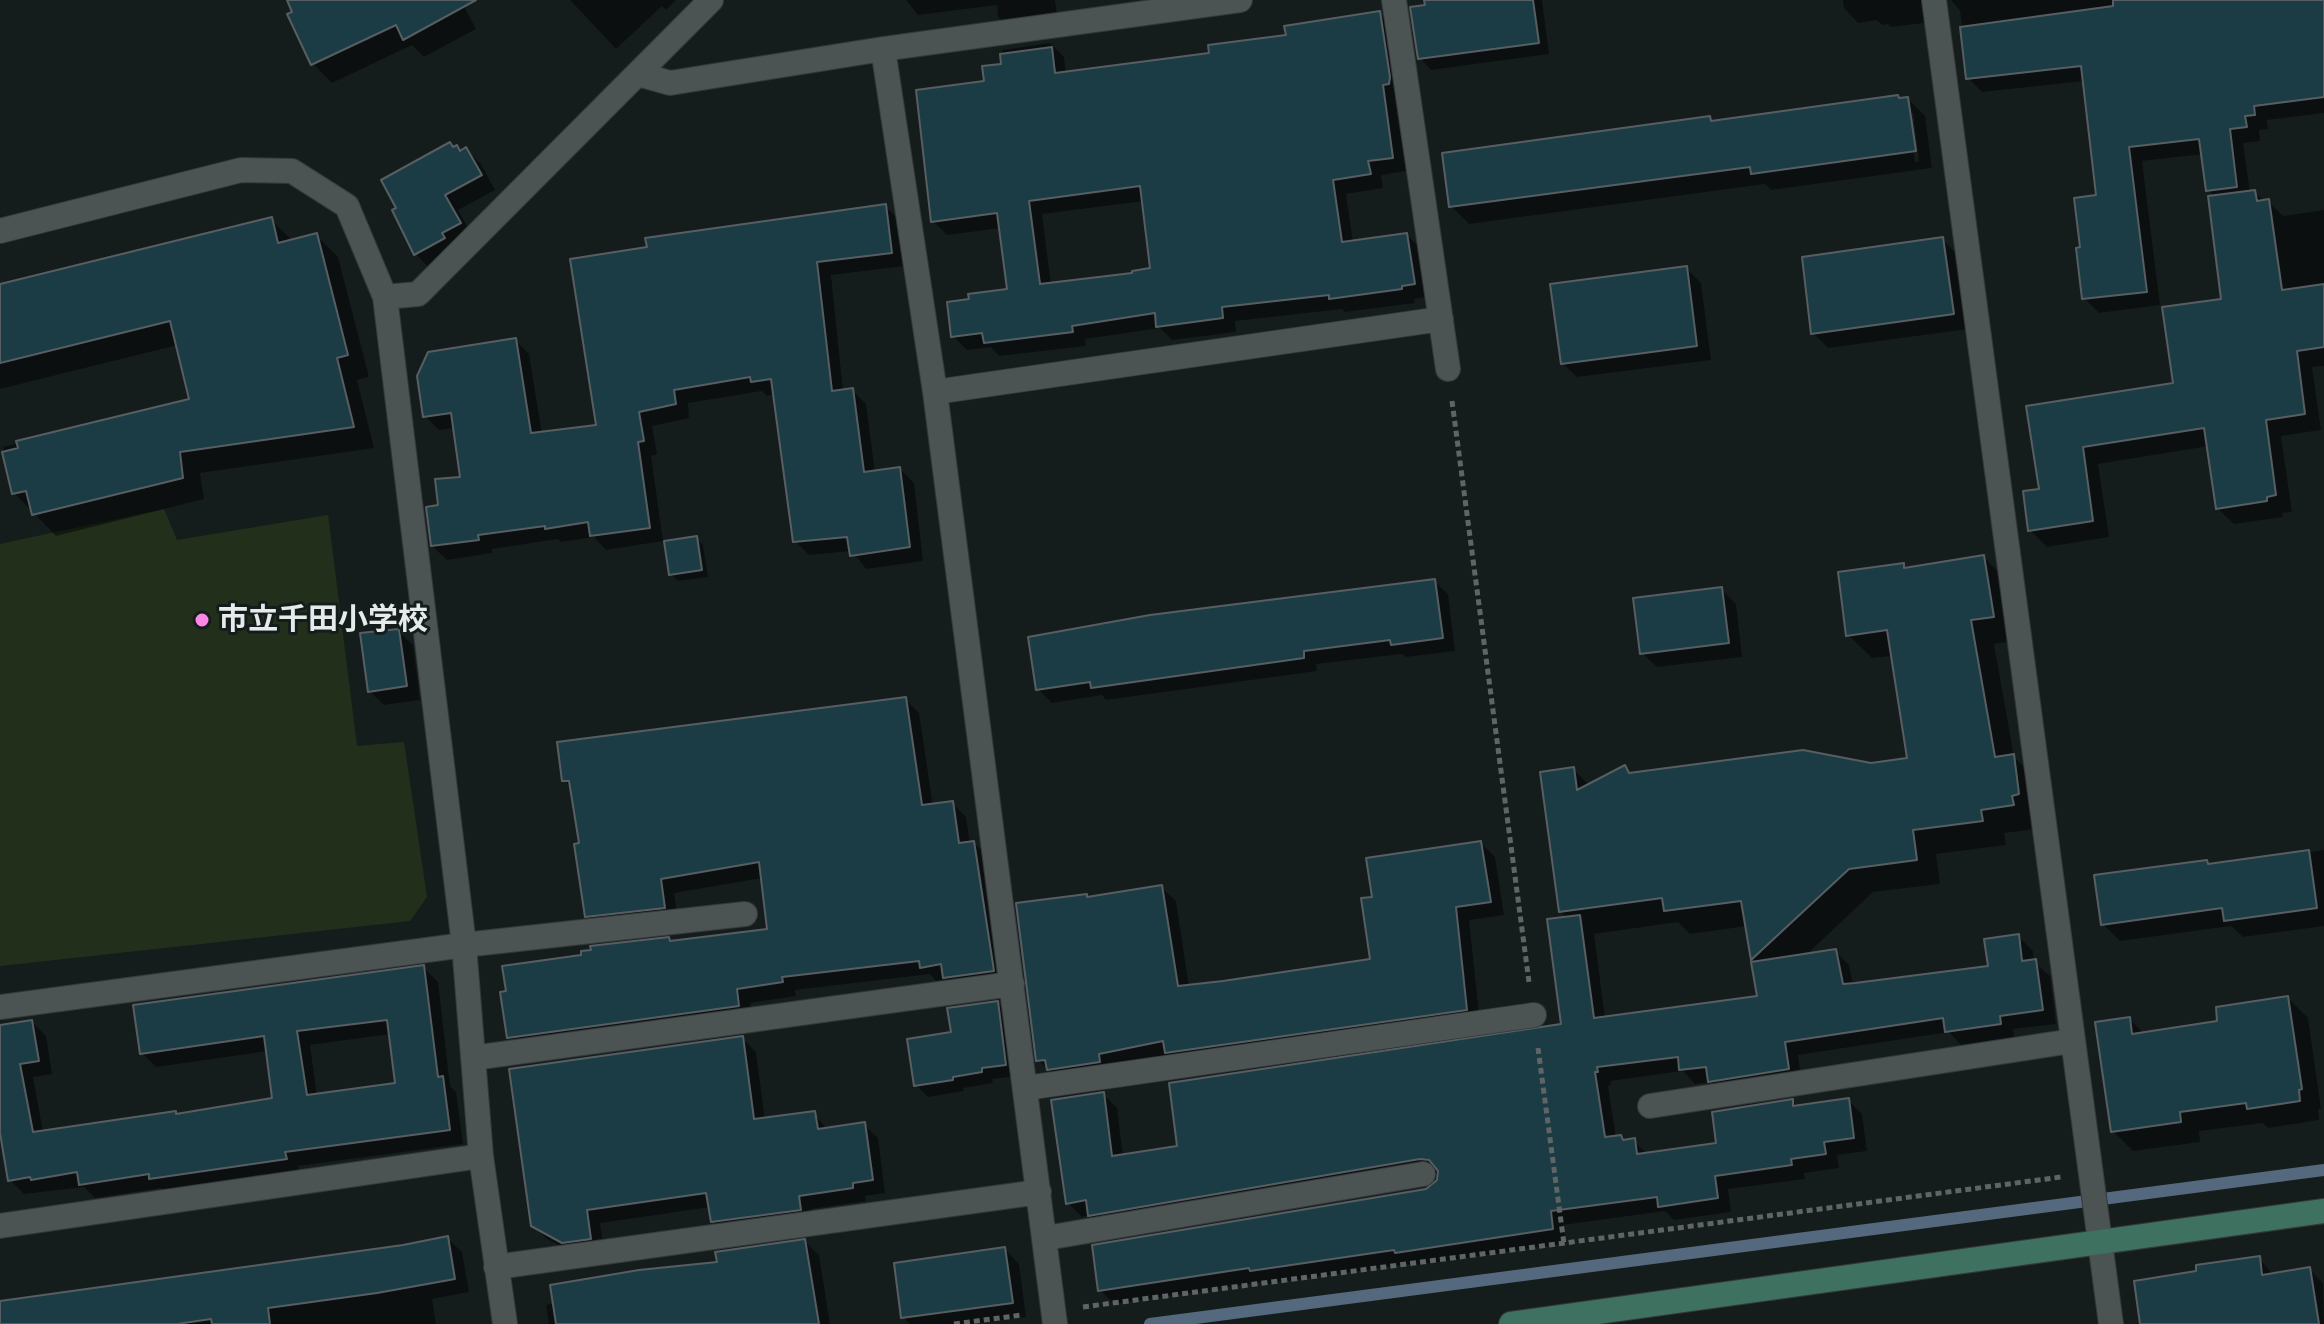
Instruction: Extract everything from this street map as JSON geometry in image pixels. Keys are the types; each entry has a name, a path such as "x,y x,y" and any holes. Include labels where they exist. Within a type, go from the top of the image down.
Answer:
{"street":[{"path":"385,297 418,294 711,0"},
{"path":"638,74 670,83 883,49 1240,0"},
{"path":"1394,0 1448,369"},
{"path":"1934,0 2111,1324"},
{"path":"883,49 935,392 1055,1318"},
{"path":"0,231 241,170 292,171 347,206 385,297 464,945 481,1156 505,1324"},
{"path":"935,392 1441,319"},
{"path":"0,1007 464,945 745,914"},
{"path":"473,1058 1012,984"},
{"path":"1026,1088 1534,1015"},
{"path":"1650,1106 2072,1041"},
{"path":"0,1226 481,1156"},
{"path":"1046,1238 1423,1174"},
{"path":"496,1267 1039,1192"},
{"path":"1511,1324 1578,1320 2324,1211"}],"path":[{"path":"1448,369 1564,1244"},
{"path":"954,1324 1055,1318 1564,1244 2093,1195"}],"green space":[{"path":"164,509 177,540 328,515 357,746 404,742 427,897 410,921 0,966 0,544"}],"building":[{"path":"287,0 476,0 403,40 396,25 311,65 287,14 292,12"},
{"path":"1424,0 1533,0 1539,43 1418,59 1410,7 1425,5"},
{"path":"2113,0 2324,0 2324,97 2254,106 2255,115 2245,116 2247,127 2230,129 2237,187 2206,191 2199,139 2129,147 2147,292 2082,299 2074,198 2096,195 2081,66 1966,79 1960,27 2113,6"},
{"path":"1380,11 1390,77 1389,84 1383,85 1393,158 1368,161 1371,174 1333,180 1342,242 1407,233 1415,284 1402,286 1402,289 1329,299 1329,295 1222,307 1223,318 1156,327 1155,313 1072,326 1073,332 984,343 982,333 951,337 947,302 969,299 968,294 1007,289 997,213 931,222 916,90 984,81 982,66 1001,64 1000,54 1052,47 1055,73 1209,53 1208,45 1286,35 1284,26","holes":["1140,186 1150,268 1040,284 1029,201"]},
{"path":"1898,95 1899,98 1908,97 1916,151 1751,174 1750,167 1449,207 1442,153 1710,116 1711,121"},
{"path":"450,142 453,147 457,145 460,151 466,147 482,175 445,195 461,223 442,233 445,238 414,255 392,210 396,208 381,180"},
{"path":"2255,190 2257,201 2269,199 2282,290 2324,284 2324,347 2297,351 2305,414 2266,420 2276,495 2267,497 2267,501 2216,509 2204,428 2083,447 2093,521 2028,531 2023,491 2039,489 2026,406 2173,383 2162,307 2221,299 2208,196"},
{"path":"886,204 892,253 817,262 832,391 853,388 864,472 900,467 910,547 850,556 847,537 793,542 771,379 751,382 750,377 674,390 676,404 639,412 644,441 638,442 650,528 590,536 588,522 478,535 479,540 431,546 426,507 438,505 435,479 460,477 451,413 423,417 417,376 428,352 516,338 531,433 596,425 570,259 647,247 645,238"},
{"path":"272,217 278,243 317,233 348,355 337,358 354,427 180,452 183,478 32,515 26,491 12,494 2,452 18,448 16,441 189,399 170,321 0,363 0,284"},
{"path":"1943,237 1954,314 1811,334 1802,257"},
{"path":"1687,266 1697,346 1561,364 1550,284"},
{"path":"697,536 702,570 669,575 664,541"},
{"path":"1984,555 1994,617 1971,620 1995,757 2014,754 2019,794 2012,796 2014,805 1981,810 1983,821 1913,830 1917,860 1849,869 1751,960 1741,901 1664,911 1662,898 1559,912 1540,772 1574,767 1577,790 1625,765 1629,773 1803,750 1871,763 1907,758 1887,630 1846,636 1838,572 1904,563 1904,568"},
{"path":"1435,579 1443,638 1391,645 1390,640 1304,651 1304,658 1091,688 1090,682 1036,690 1028,637 1150,615"},
{"path":"1722,587 1729,643 1640,654 1633,598"},
{"path":"399,629 407,686 368,692 360,633"},
{"path":"906,697 922,805 953,801 959,843 974,841 994,971 943,978 941,964 920,968 919,961 782,977 783,982 737,989 739,1006 507,1038 500,992 506,991 502,966 581,955 581,951 591,950 590,946 669,937 670,941 767,929 759,862 661,879 665,908 585,917 574,844 579,843 569,781 562,781 557,742"},
{"path":"1481,841 1491,902 1456,907 1467,1010 1165,1053 1163,1041 1099,1054 1100,1062 1047,1070 1045,1060 1036,1061 1016,903 1087,894 1087,897 1162,885 1178,986 1223,981 1370,959 1361,898 1372,897 1366,858"},
{"path":"2309,850 2317,908 2224,921 2222,908 2101,925 2094,875"},
{"path":"1580,915 1594,1018 1757,996 1751,962 1836,949 1843,984 1988,966 1984,939 2019,934 2022,961 2036,959 2043,1010 2000,1016 2001,1024 1945,1032 1943,1018 1785,1042 1789,1069 1708,1082 1706,1067 1679,1070 1678,1057 1597,1067 1598,1072 1595,1072 1605,1137 1621,1135 1623,1140 1635,1138 1637,1154 1716,1143 1712,1112 1793,1099 1793,1106 1849,1098 1854,1138 1824,1142 1826,1154 1791,1159 1792,1165 1715,1176 1718,1198 1658,1207 1657,1197 1551,1211 1553,1229 1395,1253 1394,1250 1250,1271 1249,1268 1098,1291 1092,1245 1426,1189 1437,1180 1438,1171 1429,1160 1420,1159 1088,1216 1086,1200 1066,1204 1051,1100 1104,1092 1112,1156 1177,1146 1169,1083 1561,1024 1547,919"},
{"path":"424,965 438,1077 443,1076 450,1130 285,1152 287,1159 149,1179 149,1174 79,1185 77,1172 8,1181 0,1133 0,1025 32,1020 39,1061 20,1064 33,1132 272,1098 264,1036 140,1054 133,1005","holes":["387,1020 395,1083 307,1095 297,1031"]},
{"path":"2288,996 2302,1089 2299,1090 2300,1101 2247,1109 2246,1103 2180,1112 2181,1122 2111,1132 2095,1022 2130,1017 2132,1034 2217,1021 2216,1007"},
{"path":"998,1001 1006,1065 982,1068 982,1072 953,1077 953,1080 914,1086 907,1039 951,1032 947,1008"},
{"path":"743,1036 754,1119 815,1111 818,1129 865,1122 873,1180 853,1183 853,1188 799,1196 801,1210 711,1222 706,1193 587,1210 591,1239 562,1243 531,1226 509,1069"},
{"path":"448,1236 455,1279 268,1308 270,1324 212,1324 211,1319 177,1324 0,1324 0,1301 403,1245"},
{"path":"805,1239 819,1324 556,1324 550,1285 639,1270 717,1262 715,1252"},
{"path":"1005,1247 1013,1303 901,1318 894,1263"},
{"path":"2260,1256 2262,1275 2310,1267 2319,1324 2140,1324 2134,1281 2196,1271 2196,1265"}],"waterway":[{"path":"1150,1324 2324,1170"}],"place":[{"name":"市立千田小学校","path":"202,620"}]}
